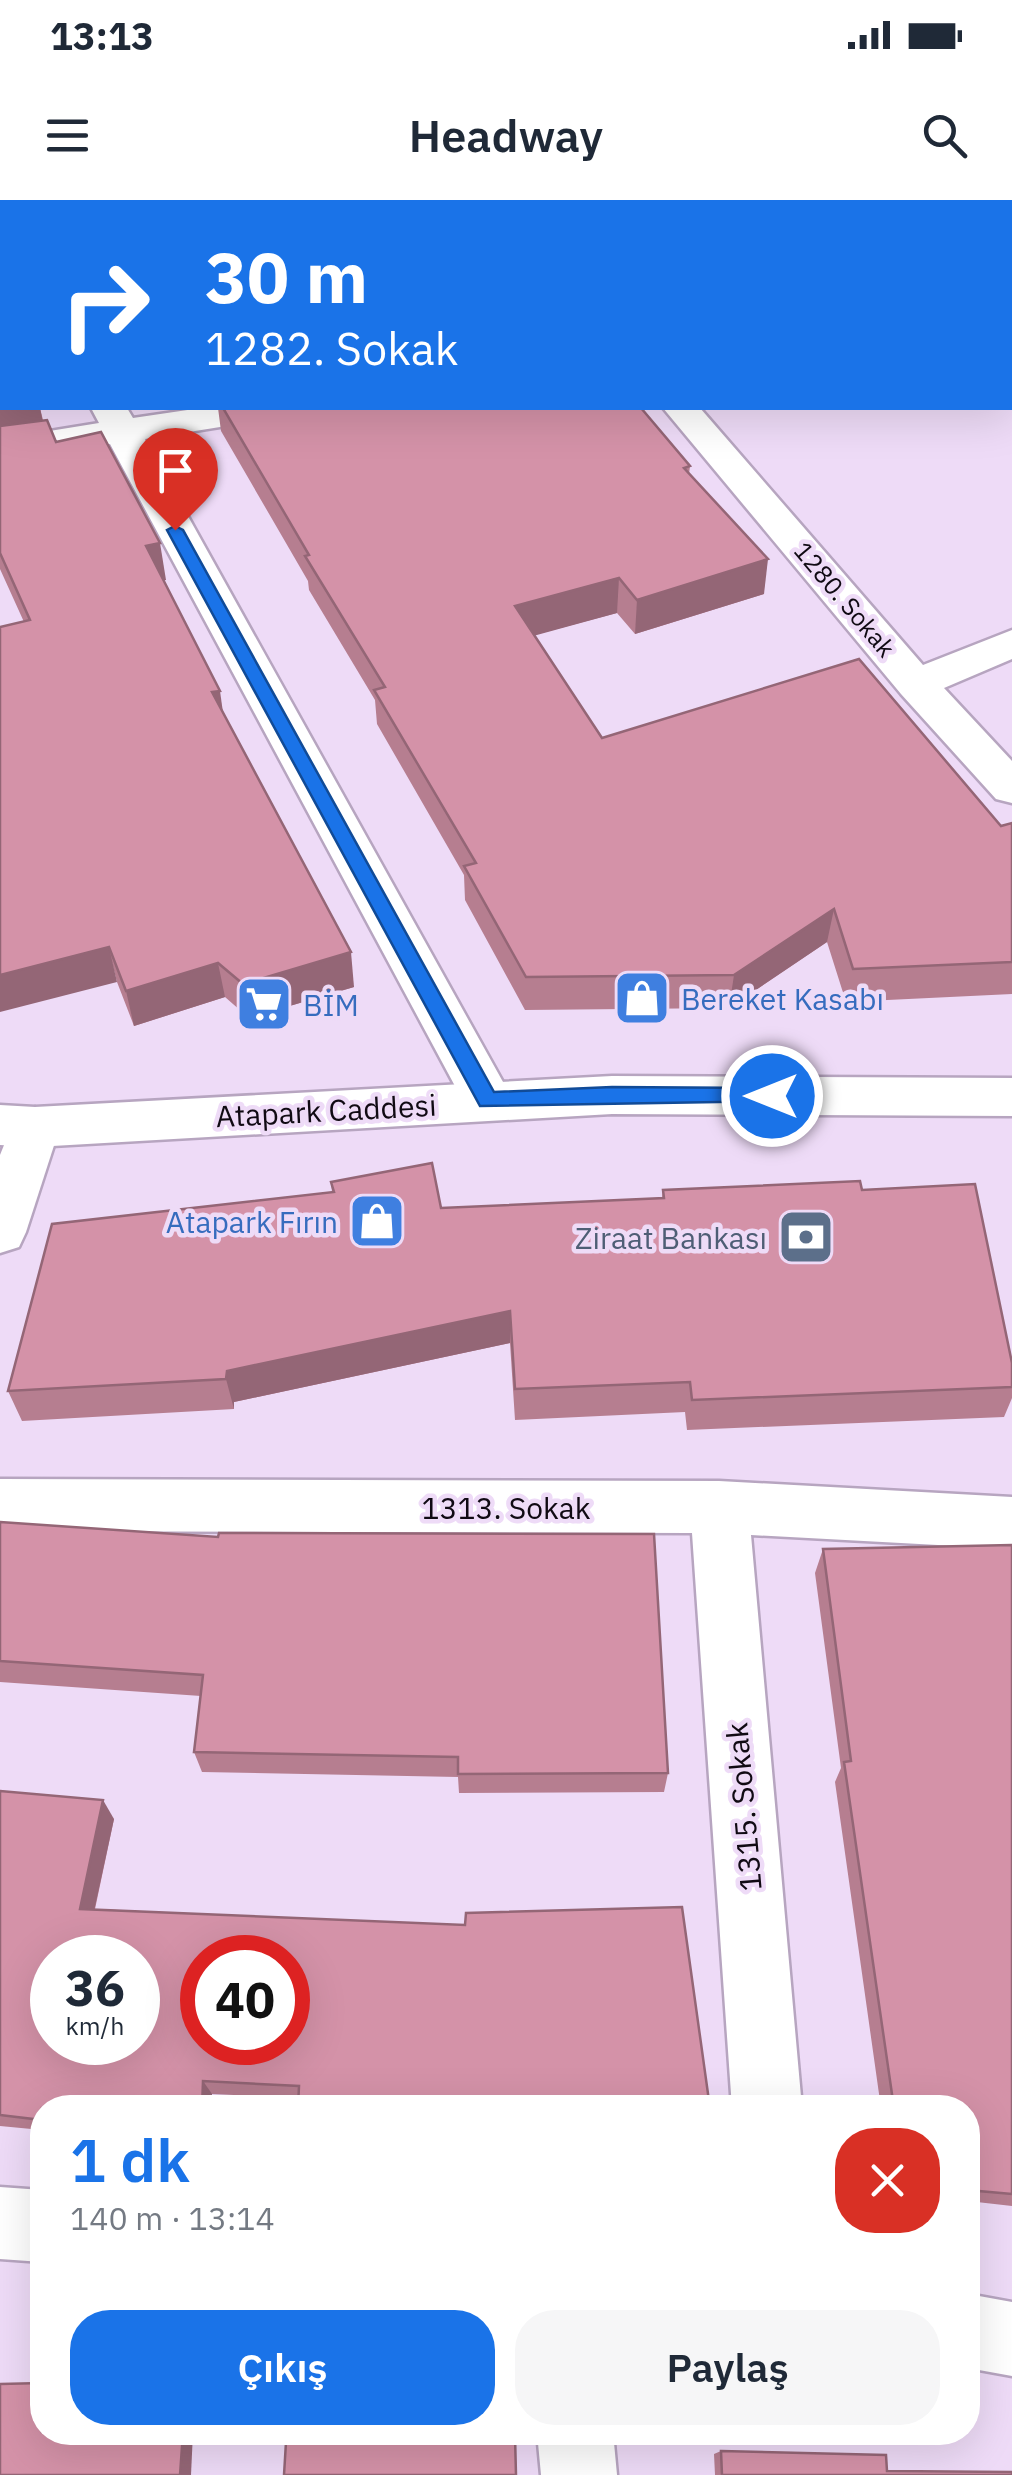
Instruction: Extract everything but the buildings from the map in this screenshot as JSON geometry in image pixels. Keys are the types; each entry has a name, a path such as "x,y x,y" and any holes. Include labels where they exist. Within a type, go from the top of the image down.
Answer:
{"street":[{"path":"0,450 114,419 242,410"},
{"name":"1280. Sokak","path":"683,410 916,684 1012,788"},
{"path":"114,419 488,1100"},
{"path":"916,684 1012,644"},
{"name":"Atapark Caddesi","path":"18,1126 612,1095 1012,1097"},
{"path":"0,1232 18,1126"},
{"name":"1313. Sokak","path":"0,1505 719,1507 1012,1523"},
{"name":"1315. Sokak","path":"719,1507 766,2095"},
{"path":"0,2224 30,2225"},
{"path":"980,2334 1012,2339"},
{"path":"576,2445 579,2475"}],"place":[{"name":"Bereket Kasabı","path":"642,998"},
{"name":"BİM","path":"264,1004"},
{"name":"Atapark Fırın","path":"377,1221"},
{"name":"Ziraat Bankası","path":"806,1237"}],"route":[{"path":"175,530 488,1100 612,1095 772,1096"}]}
